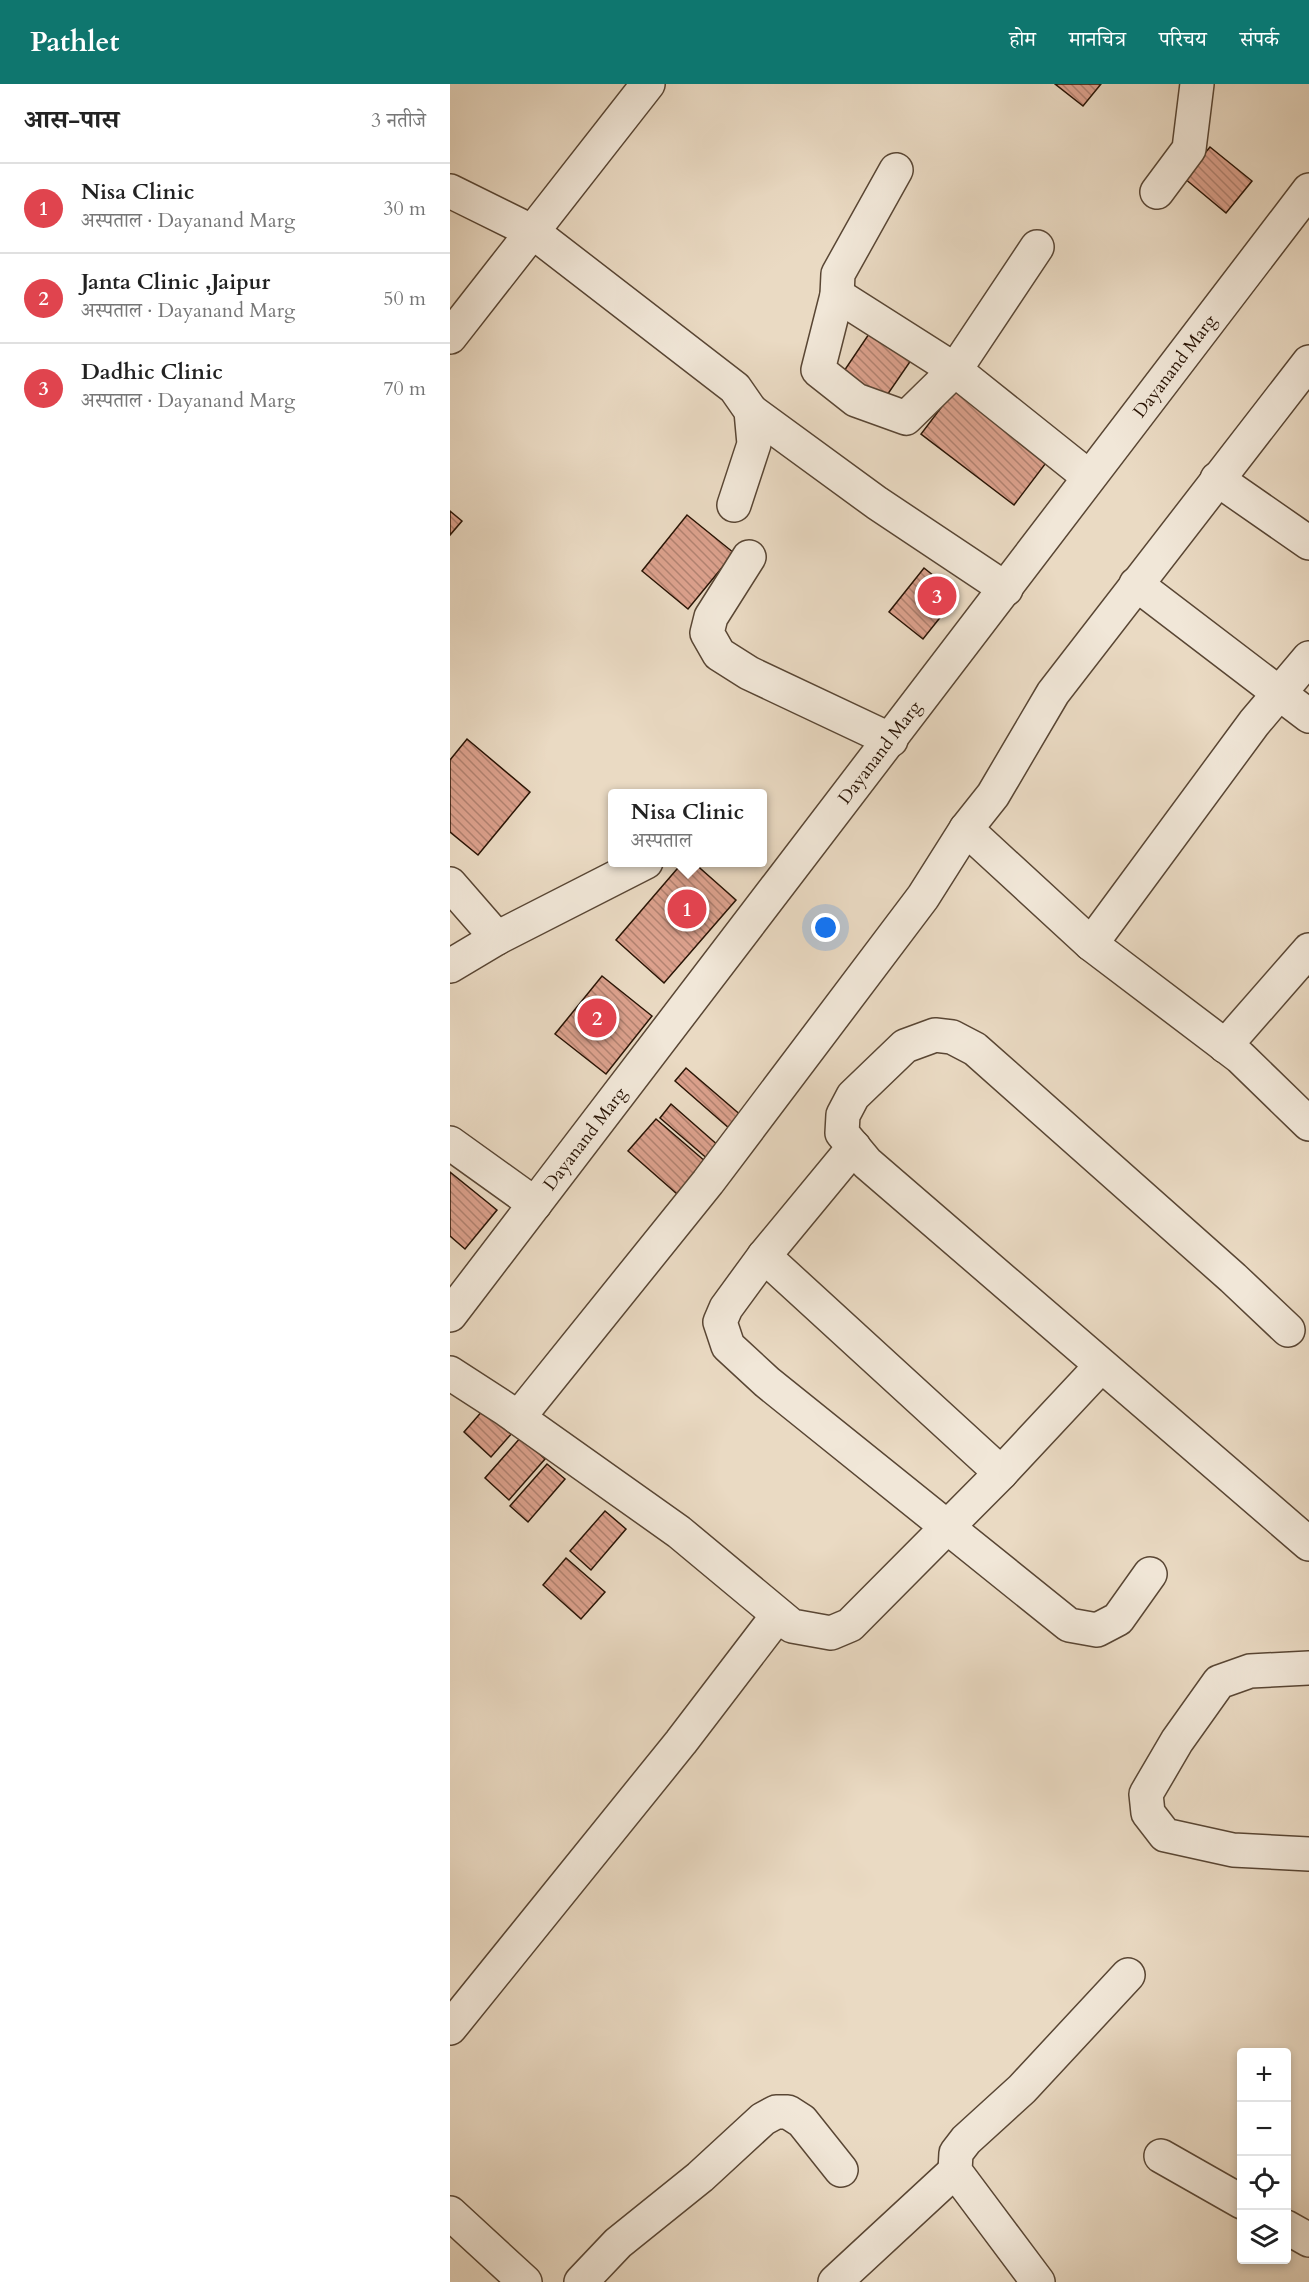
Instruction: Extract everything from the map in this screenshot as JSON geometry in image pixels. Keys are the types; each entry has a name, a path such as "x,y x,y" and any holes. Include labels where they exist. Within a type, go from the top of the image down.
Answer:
{"street":[{"path":"450,337 648,84"},
{"path":"1157,192 1190,149 1197,84"},
{"path":"896,170 838,274 837,295 818,370 856,400 906,418 955,370 1037,247"},
{"name":"Dayanand Marg","path":"450,1316 1309,190"},
{"path":"450,191 532,232 735,388 752,411 877,503 1006,589"},
{"path":"837,295 955,370 1089,477"},
{"path":"518,1418 708,1182 922,897 966,829 993,795 1053,693 1309,362"},
{"path":"734,505 753,444 752,411"},
{"path":"1217,479 1309,543"},
{"path":"749,557 711,617 707,633 719,654 749,673 891,740"},
{"path":"1136,584 1309,716"},
{"path":"1092,944 1254,723 1309,658"},
{"path":"966,829 1092,944 1225,1046 1309,1124"},
{"path":"450,966 497,938 636,867"},
{"path":"450,884 497,938"},
{"path":"1225,1046 1309,950"},
{"path":"1288,1330 1233,1278 975,1049 952,1036 935,1035 905,1046 853,1095 843,1115 842,1133 867,1164 1309,1544"},
{"path":"450,1143 535,1204"},
{"path":"854,1147 764,1256 726,1308 720,1322 728,1346 767,1382 1069,1625 1097,1630 1118,1619 1150,1574"},
{"path":"764,1256 1001,1473"},
{"path":"450,1373 518,1418 678,1532 792,1626 831,1633 850,1625 1001,1473 1101,1366"},
{"path":"450,2028 667,1760 778,1615"},
{"path":"1309,1668 1250,1671 1219,1683 1177,1741 1146,1794 1148,1813 1165,1835 1233,1850 1309,1854"},
{"path":"1038,2282 955,2171 956,2153 966,2140 1022,2089 1128,1975"},
{"path":"581,2282 618,2243 700,2177 763,2119 776,2112 788,2112 802,2121 842,2170"},
{"path":"1161,2156 1237,2199"},
{"path":"835,2282 955,2171"},
{"path":"450,2213 525,2282"},
{"path":"1291,2229 1309,2240"}],"building":[{"path":"1055,84 1101,84 1083,106"},
{"path":"1210,147 1252,181 1226,213 1184,178"},
{"path":"875,325 916,353 883,401 842,374"},
{"path":"959,384 1052,455 1014,505 921,434"},
{"path":"450,511 462,521 450,535"},
{"path":"687,515 734,553 688,609 642,571"},
{"path":"924,568 958,595 923,639 889,612"},
{"path":"467,739 530,792 478,855 450,832 450,760"},
{"path":"679,867 699,867 736,900 664,983 616,940"},
{"path":"602,976 652,1016 606,1074 555,1034"},
{"path":"686,1068 750,1123 738,1136 675,1081"},
{"path":"671,1104 728,1154 717,1167 660,1118"},
{"path":"656,1119 713,1168 685,1201 628,1151"},
{"path":"450,1172 497,1210 465,1249 450,1236"},
{"path":"484,1409 512,1433 491,1457 464,1432"},
{"path":"521,1437 545,1459 509,1500 485,1478"},
{"path":"547,1464 565,1479 528,1522 510,1506"},
{"path":"605,1511 626,1529 591,1570 570,1551"},
{"path":"566,1558 605,1592 581,1619 543,1585"}],"place":[{"name":"Dadhic Clinic","path":"937,596"},
{"name":"Nisa Clinic","path":"687,909"},
{"name":"Janta Clinic ,Jaipur","path":"597,1018"}]}
